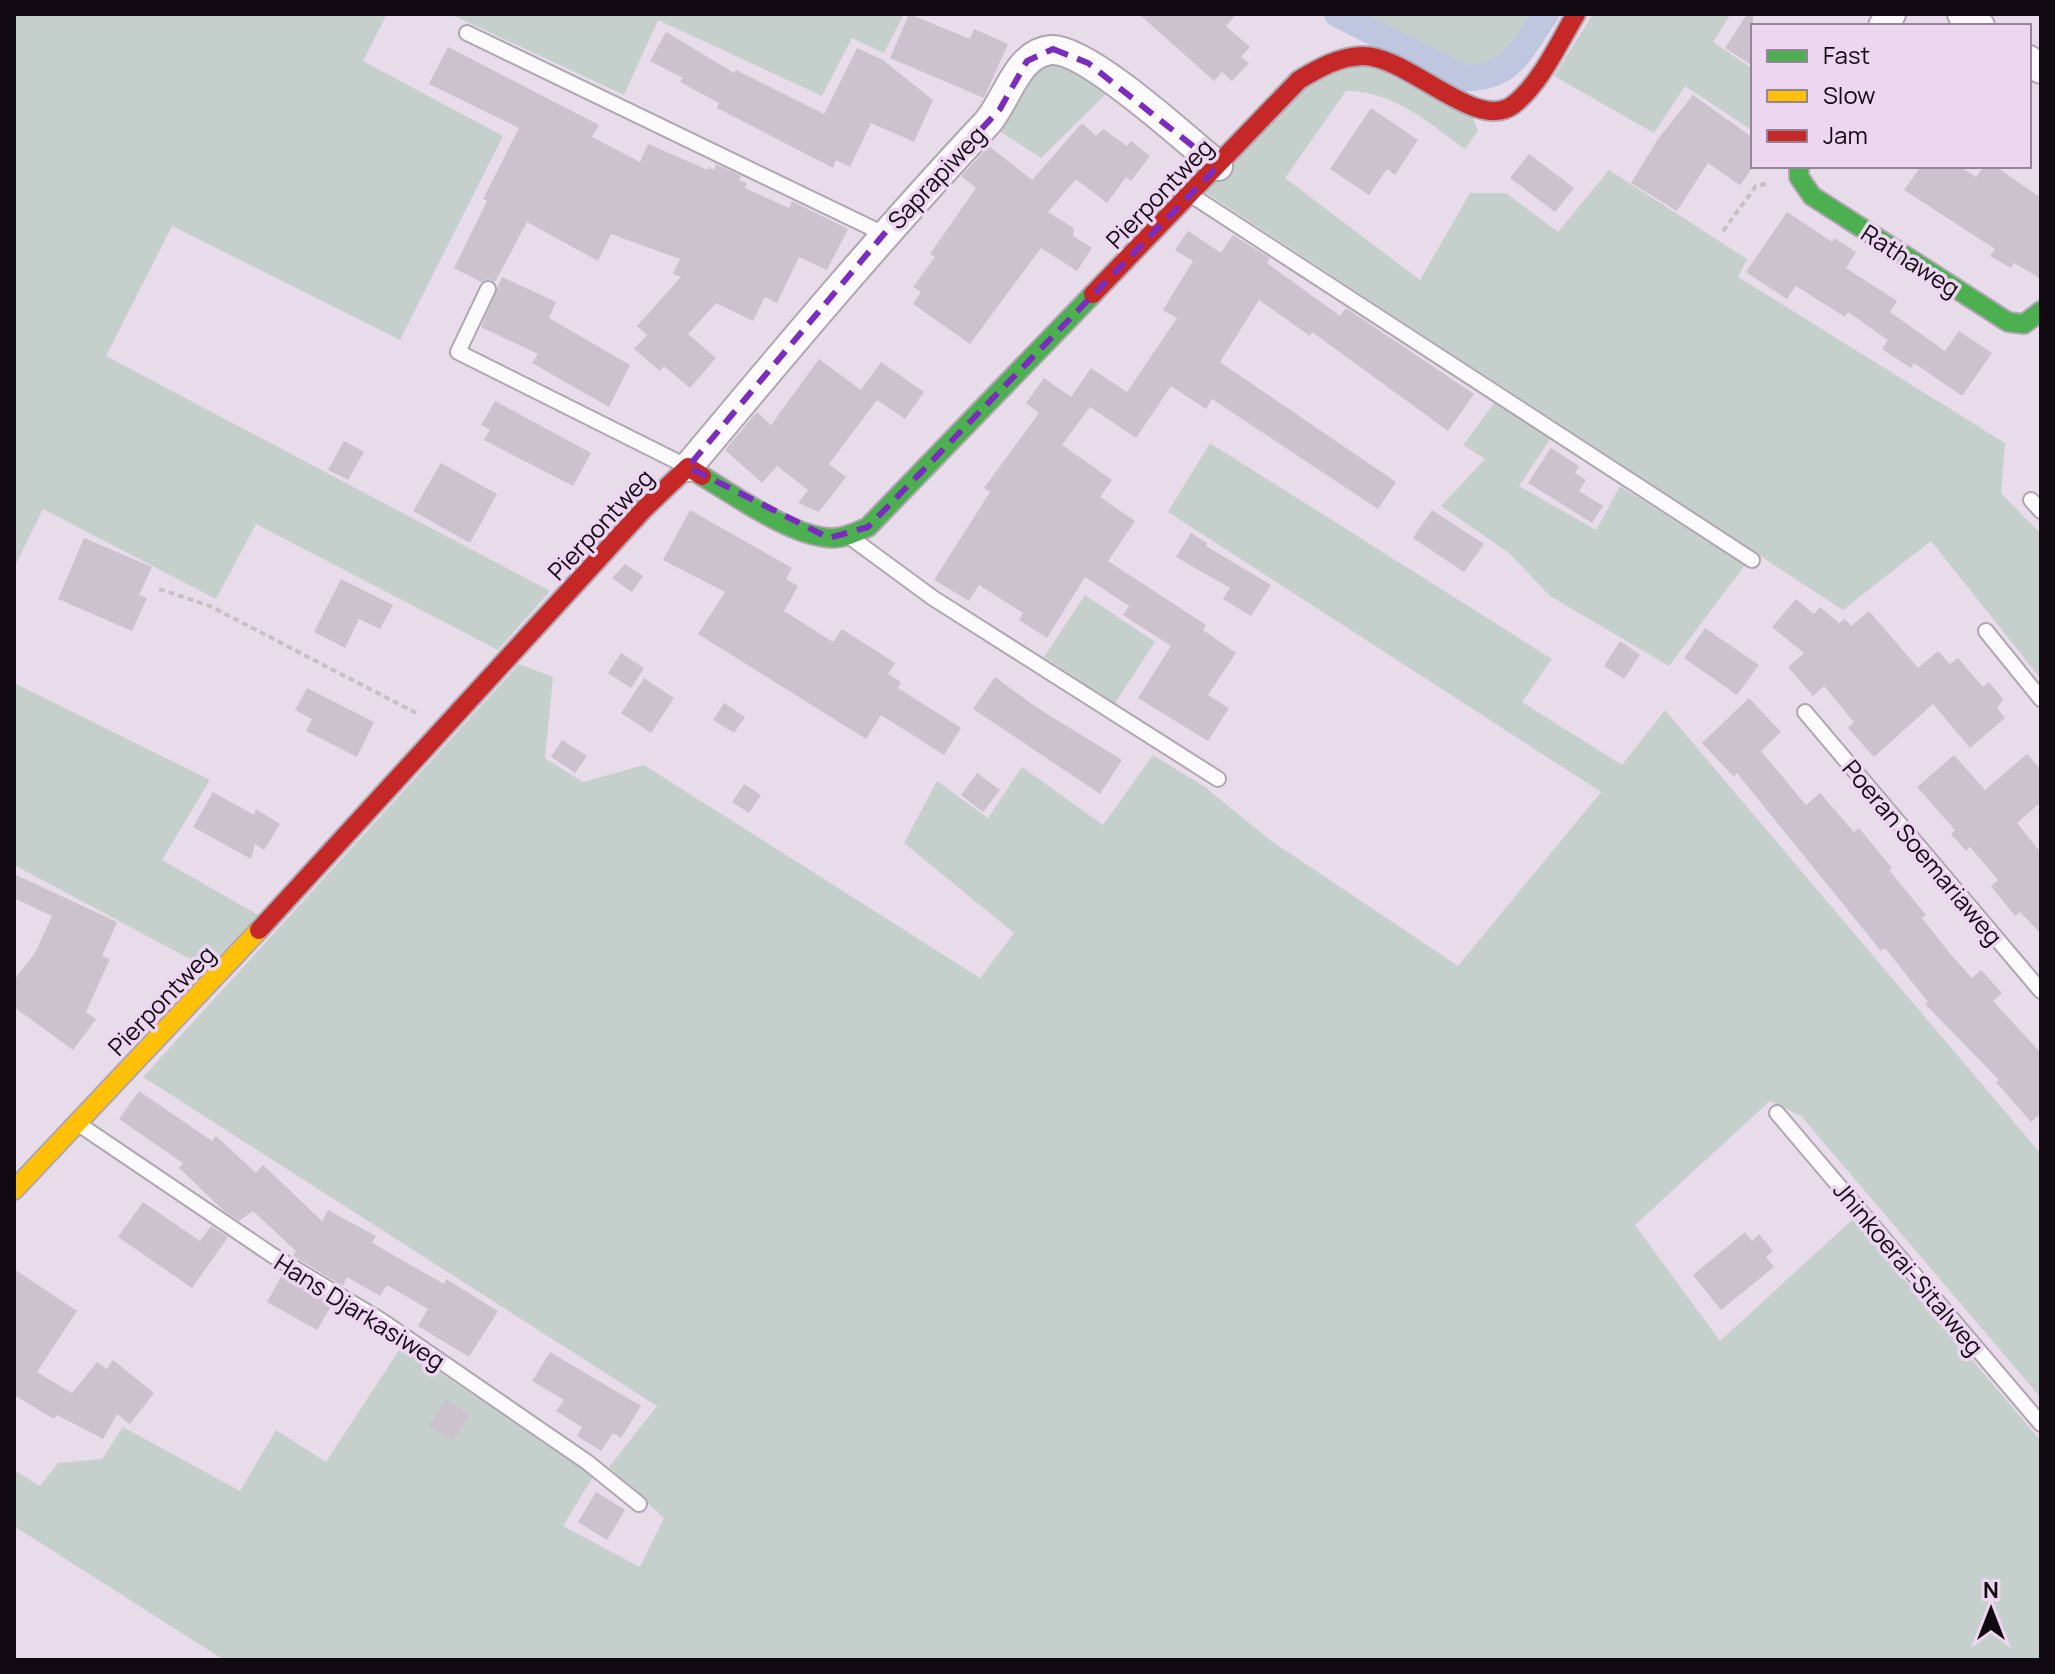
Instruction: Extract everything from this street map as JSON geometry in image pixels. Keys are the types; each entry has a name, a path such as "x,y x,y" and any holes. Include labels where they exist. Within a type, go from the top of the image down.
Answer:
{"street":[{"name":"Pierpontweg","path":"14,1190 228,964 436,734 688,467 805,531 829,538 848,536 868,527 1299,80 1328,60 1353,54 1378,55 1481,112 1503,111 1523,95 1576,14"},
{"name":"Saprapiweg","path":"688,467 884,234 1000,109 1020,69 1043,51 1060,50 1088,63 1218,166"},
{"name":"Rathaweg","path":"1799,171 1812,196 2008,322 2024,324 2041,311"}],"lane":[{"path":"467,33 884,234"},
{"path":"1191,194 1752,560"},
{"path":"488,289 458,352 688,467"},
{"path":"848,536 933,598 1218,779"},
{"path":"1986,631 2041,699"},
{"name":"Poeran Soemariaweg","path":"1805,712 2041,991"},
{"name":"Jhinkoerai-Sitalweg","path":"1777,1113 2041,1424"},
{"name":"Hans Djarkasiweg","path":"77,1122 272,1255 382,1321 587,1462 639,1504"}],"path":[{"path":"1723,231 1756,186 1799,171"},
{"path":"159,589 210,606 414,710 436,734"}],"highlighted area":[{"path":"1053,49 1088,63 1218,166 868,527 829,538 688,467 884,234 1000,109 1027,61"}],"shaded area":[{"path":"14,14 387,14 363,61 503,136 400,340 172,226 106,356 550,591 498,650 256,524 216,599 43,509 14,568"},
{"path":"450,14 904,14 884,53 852,38 822,96 658,20 624,95"},
{"path":"1337,14 1546,14 1522,49 1505,67 1481,77 1465,78"},
{"path":"1593,14 1731,14 1713,42 1751,68 1751,130 1685,86 1654,133 1554,76"},
{"path":"1058,59 1109,91 1041,158 998,130 1038,63"},
{"path":"1368,63 1473,118 1478,131 1465,149 1395,102 1363,92 1346,91 1285,178 1420,280 1470,193 1506,193 1558,232 1609,170 1747,259 1738,277 2005,443 2001,493 2041,534 2041,679 1931,541 1843,610 1206,193 1306,82"},
{"path":"1495,402 1550,439 1519,486 1596,530 1620,486 1745,565 1669,666 1550,596 1509,553 1441,506 1485,459 1463,445"},
{"path":"1210,443 1552,659 1522,702 1622,765 1665,710 2041,1154 2041,1398 1801,1116 1770,1101 1635,1225 1720,1341 1853,1219 2041,1441 2041,1660 224,1660 14,1526 14,1470 40,1486 58,1463 102,1459 123,1427 240,1491 276,1430 326,1462 401,1347 594,1475 563,1526 640,1567 664,1518 609,1467 657,1406 143,1077 519,664 553,677 545,758 583,782 644,765 980,978 1014,933 904,843 937,781 988,818 1022,767 1103,825 1153,755 1205,787 1270,840 1458,966 1601,792 1168,512"},
{"path":"1085,595 1155,642 1115,703 1044,657"},
{"path":"14,683 210,780 162,860 258,915 207,968 14,865"}],"building":[{"path":"909,14 970,39 974,29 1008,44 984,98 890,58"},
{"path":"1139,14 1236,14 1226,26 1250,47 1241,57 1249,63 1232,81 1222,72 1214,81"},
{"path":"1747,14 1753,14 1751,65 1725,48"},
{"path":"666,32 734,73 736,70 824,114 857,48 883,60 933,100 914,142 871,123 850,167 836,160 833,168 717,108 719,103 680,82 683,78 650,61"},
{"path":"448,47 599,125 592,137 640,162 648,144 708,170 709,167 714,170 716,164 741,176 739,180 747,183 745,188 789,208 792,201 848,229 827,270 799,257 777,303 765,297 753,321 716,303 688,334 716,358 690,388 664,366 660,371 634,349 647,335 637,326 681,277 673,274 680,259 611,234 598,261 527,222 495,282 488,279 481,282 454,268 487,201 483,199 519,128 429,84"},
{"path":"1693,95 1751,137 1752,168 1740,185 1708,163 1677,211 1631,183 1658,139"},
{"path":"1371,108 1418,140 1395,175 1387,169 1369,195 1330,169"},
{"path":"1082,123 1096,136 1103,129 1127,146 1131,141 1150,156 1131,181 1126,177 1107,203 1076,179 1048,212 1074,228 1073,236 1092,248 1077,271 1041,248 970,344 913,304 921,292 913,287 935,257 930,254 976,188 961,176 989,146 1032,180"},
{"path":"1529,154 1574,188 1555,212 1510,178"},
{"path":"1920,168 1962,168 1976,177 1983,168 1998,168 2041,198 2041,279 2014,263 2011,268 1990,256 1995,249 1904,190"},
{"path":"1787,212 1832,242 1834,238 1856,252 1846,268 1897,301 1890,312 1945,351 1959,331 1992,353 1962,396 1914,363 1911,368 1882,349 1888,340 1848,312 1845,317 1796,286 1787,299 1746,272"},
{"path":"1188,231 1221,253 1233,235 1270,258 1267,263 1340,316 1346,308 1474,394 1448,431 1312,332 1310,336 1259,300 1220,362 1396,482 1378,509 1212,399 1206,409 1171,386 1136,438 1090,407 1062,445 1112,480 1100,497 1135,521 1108,561 1206,625 1203,630 1236,653 1208,695 1229,708 1208,741 1138,698 1171,646 1123,615 1129,606 1085,577 1047,638 1019,620 1023,613 979,585 969,601 934,580 990,492 984,488 1039,413 1026,403 1044,378 1071,397 1091,368 1127,392 1177,318 1163,310 1193,261 1175,250"},
{"path":"502,277 556,302 549,318 630,365 609,407 532,363 538,354 481,327"},
{"path":"819,359 861,390 881,362 924,392 905,419 877,400 829,464 846,477 819,512 798,503 808,490 777,466 762,483 725,450 757,412 771,425"},
{"path":"495,401 591,453 573,486 484,440 490,430 481,425"},
{"path":"344,441 364,452 348,480 328,470"},
{"path":"1551,448 1579,466 1575,473 1586,480 1579,491 1603,506 1592,523 1528,483"},
{"path":"441,463 497,494 470,543 413,511"},
{"path":"690,510 792,568 786,579 798,586 784,611 833,642 842,629 895,663 888,674 901,682 898,688 961,728 944,755 881,715 866,739 698,634 725,592 663,560"},
{"path":"1432,510 1484,544 1464,572 1413,538"},
{"path":"1191,533 1207,543 1206,546 1271,585 1251,616 1223,599 1230,588 1176,557"},
{"path":"84,538 152,567 139,595 147,598 132,631 58,599"},
{"path":"625,564 643,576 632,592 612,578"},
{"path":"341,579 393,605 380,629 359,619 345,648 314,632"},
{"path":"1796,599 1814,614 1820,607 1839,623 1845,619 1851,626 1869,611 1918,668 1938,651 1950,664 1958,658 1983,687 1989,682 2003,699 1997,708 2005,718 1970,748 1933,704 1874,757 1848,728 1854,722 1824,686 1813,696 1788,667 1804,653 1772,627"},
{"path":"1705,628 1759,665 1737,695 1684,658"},
{"path":"1620,641 1640,655 1624,679 1604,666"},
{"path":"621,653 644,668 631,688 608,673"},
{"path":"995,677 1036,707 1122,760 1100,794 973,709"},
{"path":"644,678 674,698 651,733 621,713"},
{"path":"307,688 374,722 357,757 306,731 312,719 295,710"},
{"path":"1749,698 1781,732 1761,751 1806,805 1820,793 1854,832 1859,828 1892,868 1889,870 1926,915 1922,918 1952,956 1972,978 1981,970 2002,993 1993,1001 2041,1053 2041,1113 2031,1122 1996,1082 1999,1080 1925,1004 1928,1002 1885,948 1881,951 1737,773 1734,777 1702,743"},
{"path":"724,703 745,717 734,733 713,720"},
{"path":"562,740 587,756 575,773 551,757"},
{"path":"2027,754 2041,770 2041,802 2017,823 2041,853 2041,934 2020,912 2015,916 1991,886 1998,880 1970,847 1966,851 1951,834 1955,830 1917,787 1954,755 1985,790"},
{"path":"977,773 1000,790 983,812 961,795"},
{"path":"744,784 761,795 749,813 732,802"},
{"path":"213,792 254,815 256,809 280,824 264,850 255,844 251,859 193,827"},
{"path":"14,874 117,922 102,956 110,959 86,1012 96,1019 73,1050 14,1007 14,980 35,953 52,916 14,898"},
{"path":"139,1091 212,1141 216,1136 256,1173 263,1165 322,1221 328,1210 376,1236 372,1243 444,1284 446,1279 498,1311 469,1357 418,1326 428,1309 387,1285 380,1296 347,1277 343,1286 293,1256 296,1251 253,1211 239,1221 223,1210 179,1168 183,1163 119,1119"},
{"path":"143,1202 200,1241 211,1226 228,1237 192,1288 118,1237"},
{"path":"1745,1232 1752,1241 1759,1234 1773,1251 1766,1257 1774,1267 1721,1310 1693,1275"},
{"path":"14,1269 77,1311 37,1372 72,1393 97,1362 107,1369 113,1360 154,1393 130,1424 117,1414 103,1439 57,1415 54,1419 14,1395"},
{"path":"283,1273 333,1303 317,1330 267,1302"},
{"path":"550,1352 641,1406 621,1438 613,1433 601,1451 577,1436 582,1427 556,1411 564,1400 532,1381"},
{"path":"446,1399 470,1415 452,1441 429,1426"},
{"path":"596,1492 625,1510 607,1540 578,1522"}],"waterway":[{"path":"1337,14 1465,78 1481,77 1505,67 1522,49 1546,14"}],"traffic: fast":[{"path":"1799,168 1799,177 1812,196 2008,322 2024,324 2041,311"},
{"path":"702,476 782,523 816,536 842,537 868,527 1093,294"}],"traffic: slow":[{"path":"14,1190 259,930"}],"traffic: jam":[{"path":"1093,294 1299,80 1329,64 1362,56 1400,67 1461,102 1498,111 1513,105 1532,86 1576,14"},
{"path":"259,930 644,509 688,467 702,476"}]}
